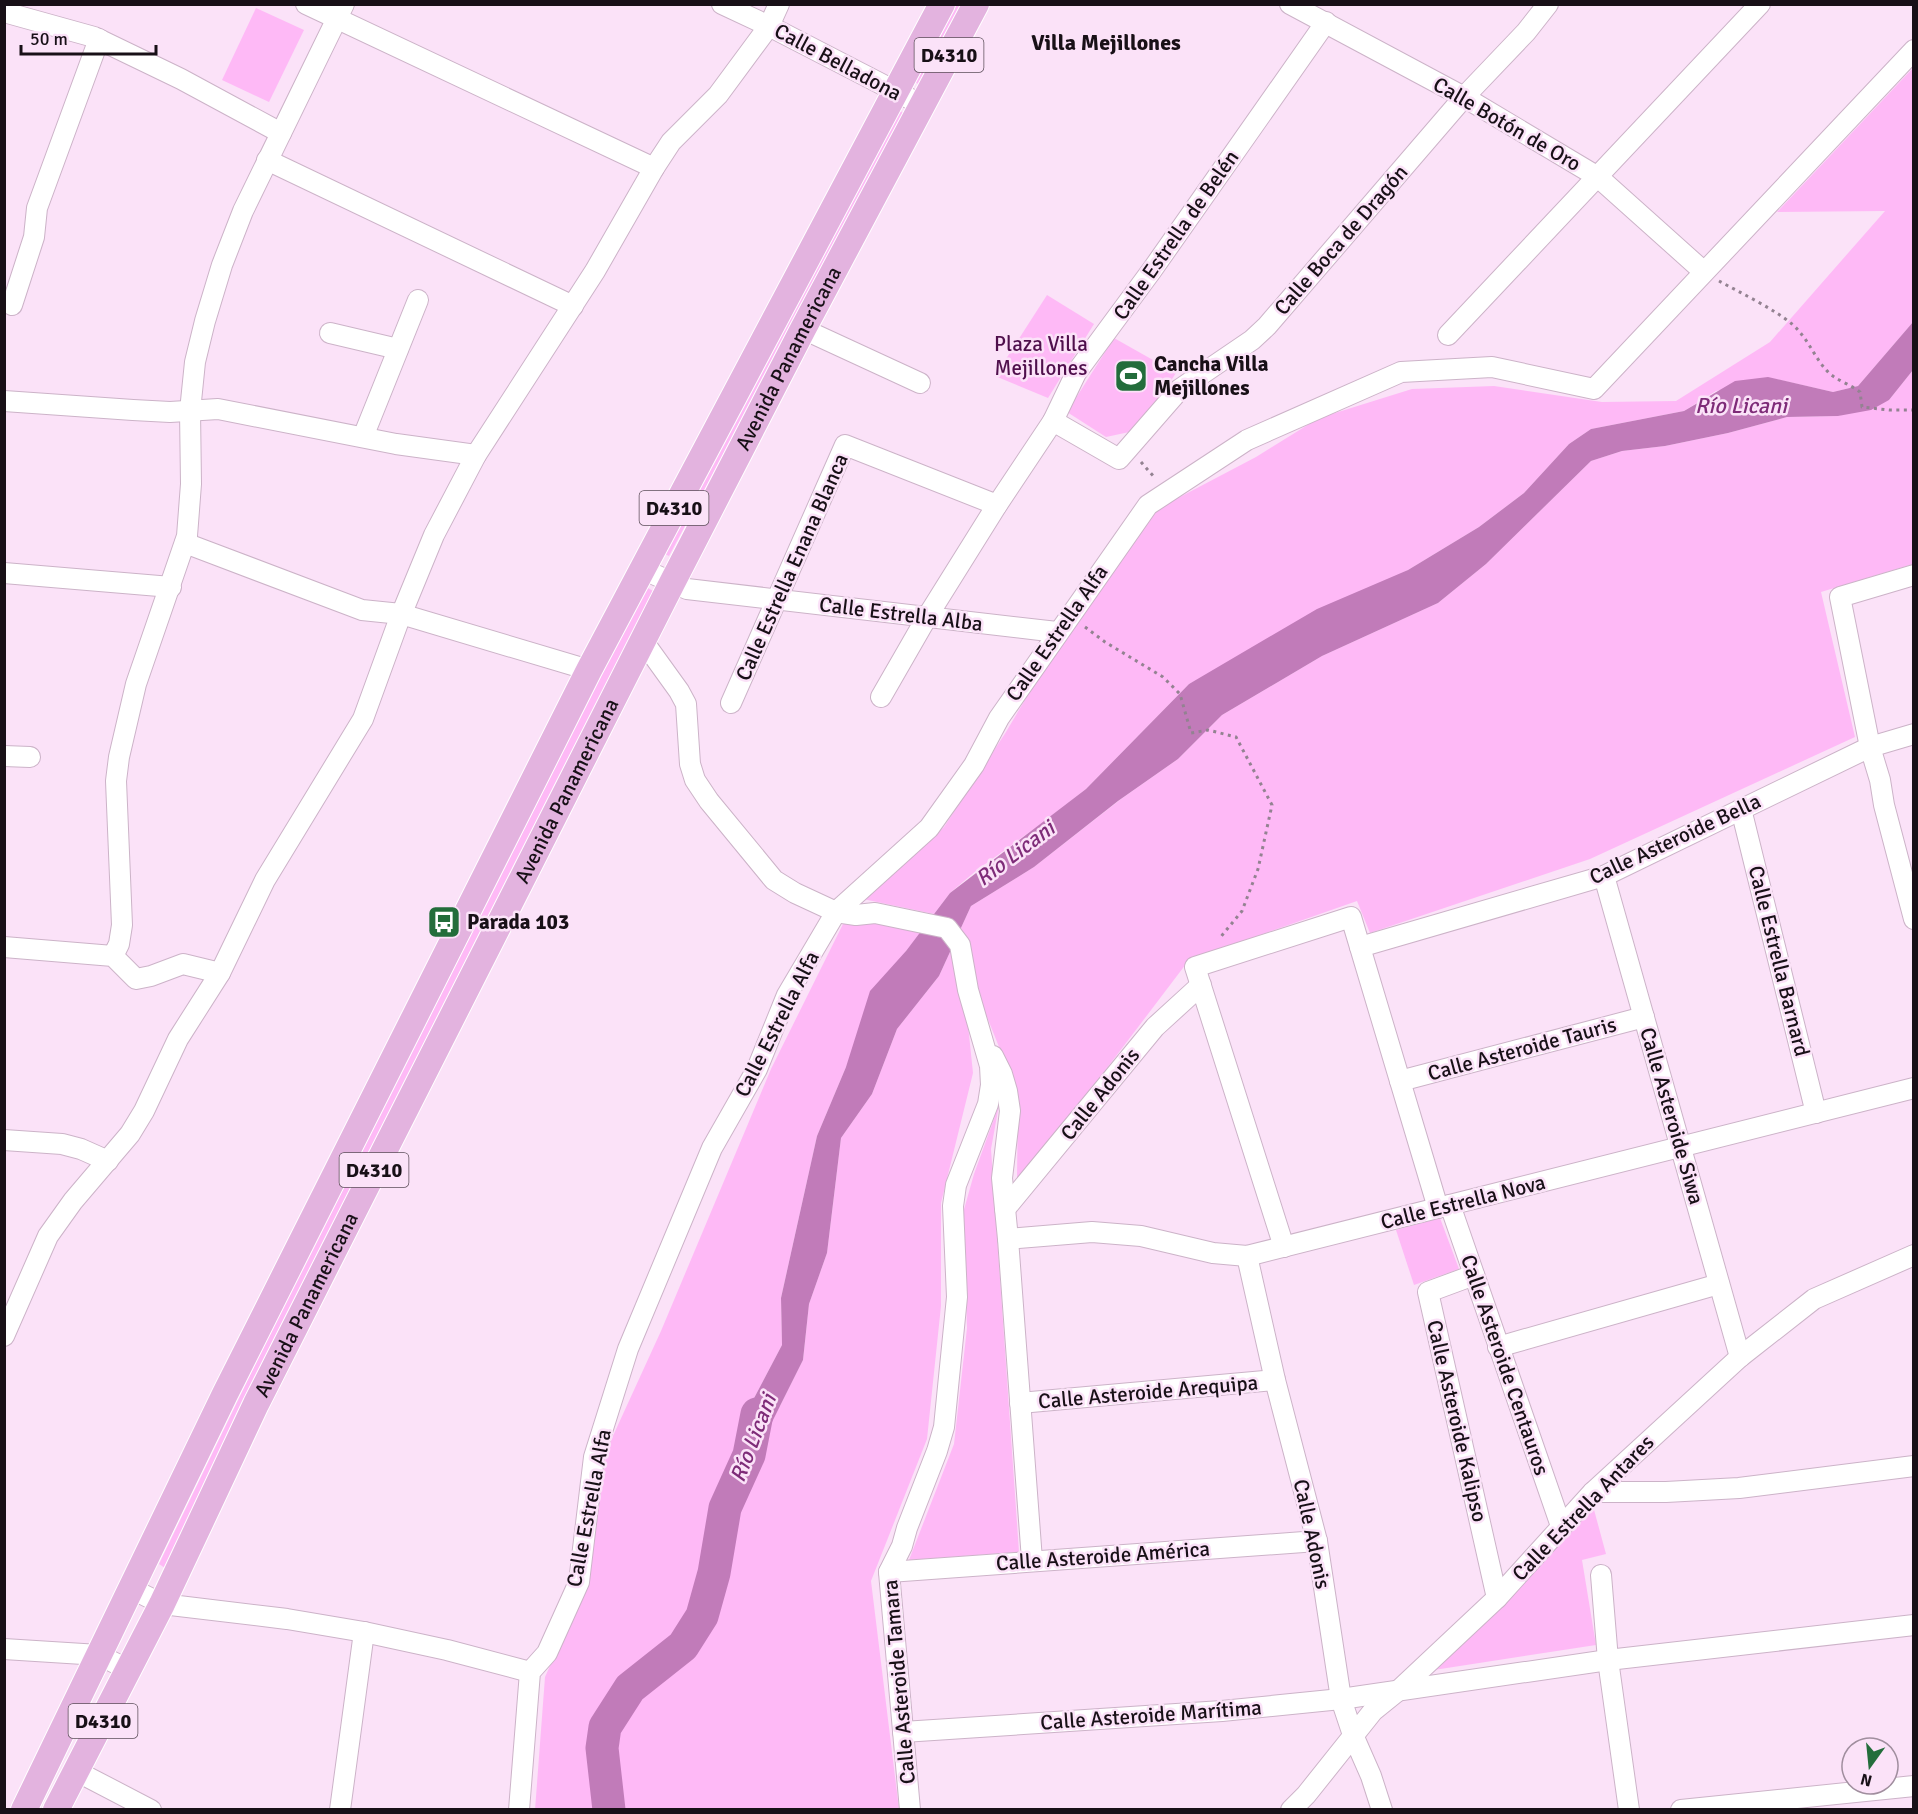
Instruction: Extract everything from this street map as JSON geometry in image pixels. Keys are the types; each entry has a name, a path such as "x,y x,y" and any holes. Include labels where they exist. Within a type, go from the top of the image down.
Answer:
{"main road":[{"name":"Avenida Panamericana","path":"24,1809 225,1394 589,670 942,4"},
{"name":"Avenida Panamericana","path":"57,1809 162,1604 256,1404 672,583 803,329 976,4"}],"street":[{"path":"306,4 341,12 654,168"},
{"name":"Calle Belladona","path":"722,4 770,26 922,105"},
{"path":"6,1328 48,1236 130,1134 144,1111 178,1039 220,973 266,880 363,718 401,614 434,535 476,455 596,271 671,142 717,95 770,26 779,4"},
{"name":"Calle Botón de Oro","path":"1290,4 1464,98 1598,177 1703,271"},
{"name":"Calle Boca de Dragón","path":"1124,453 1180,389 1252,340 1267,326 1464,98 1526,32 1548,4"},
{"path":"1448,335 1760,4"},
{"path":"4,12 99,39 181,79 281,133"},
{"path":"113,956 119,944 122,925 116,781 119,757 136,684 185,543 191,484 190,411 195,362 222,265 243,211 341,12"},
{"name":"Calle Estrella de Belén","path":"881,696 927,617 1053,421 1076,373 1159,260 1326,22"},
{"path":"12,305 34,237 37,208 99,39"},
{"path":"1703,271 1914,50"},
{"path":"267,160 573,306"},
{"name":"Calle Estrella Alfa","path":"530,1672 548,1653 579,1582 594,1457 628,1349 712,1148 757,1069 787,995 836,912 929,828 974,765 999,718 1057,632 1148,505 1247,441 1401,372 1492,367 1594,389 1703,271"},
{"path":"363,437 418,300"},
{"path":"803,329 920,383"},
{"path":"330,333 398,349"},
{"path":"4,401 133,410 218,409 363,437 476,455"},
{"path":"1053,421 1124,453"},
{"name":"Calle Estrella Enana Blanca","path":"731,703 844,445 997,506"},
{"path":"185,543 362,610 401,614 589,670"},
{"name":"Calle Estrella Alba","path":"642,569 687,590 1057,632"},
{"path":"4,573 171,587"},
{"path":"1914,575 1840,597 1870,747 1880,780 1884,805 1909,882 1914,919"},
{"path":"643,641 686,704 690,764 695,780 709,801 774,880 795,893 836,912 856,915 875,913 947,928 960,945 968,990 981,1032 1002,1074 1010,1110 1002,1178 1032,1560"},
{"name":"Calle Asteroide Bella","path":"1360,947 1604,876 1870,747 1914,734"},
{"path":"4,756 30,757"},
{"name":"Calle Estrella Barnard","path":"1741,809 1816,1113"},
{"name":"Calle Asteroide Siwa","path":"1604,876 1740,1356"},
{"name":"Calle Asteroide Centauros","path":"1198,976 1351,917 1400,1081 1444,1206 1474,1275 1561,1526"},
{"path":"4,947 113,956 136,979 183,964 220,973"},
{"path":"1198,976 1284,1247"},
{"name":"Calle Adonis","path":"1005,1209 1198,976"},
{"name":"Calle Asteroide Tauris","path":"1400,1081 1644,1017"},
{"name":"Calle Asteroide Tamara","path":"910,1809 889,1572 902,1546 944,1427 957,1297 953,1206 956,1185 988,1104 991,1085 990,1066 981,1032"},
{"name":"Calle Estrella Nova","path":"1008,1239 1092,1232 1141,1236 1213,1253 1247,1256 1914,1088"},
{"path":"4,1140 62,1144 81,1149 108,1161"},
{"name":"Calle Estrella Antares","path":"1291,1809 1306,1795 1373,1711 1400,1690 1497,1598 1593,1492 1740,1356 1814,1299 1914,1255"},
{"name":"Calle Adonis","path":"1247,1256 1275,1380 1317,1540 1341,1699 1382,1809"},
{"name":"Calle Asteroide Kalipso","path":"1474,1275 1428,1292 1497,1598"},
{"path":"1498,1347 1719,1284"},
{"name":"Calle Asteroide Arequipa","path":"1020,1403 1275,1380"},
{"path":"1593,1492 1666,1492 1739,1488 1914,1466"},
{"name":"Calle Asteroide América","path":"889,1572 1317,1540"},
{"path":"1601,1575 1608,1660 1629,1809"},
{"path":"132,1590 162,1604 287,1619 364,1632 447,1650 530,1672 519,1809"},
{"name":"Calle Asteroide Marítima","path":"903,1732 1222,1711 1341,1699 1608,1660 1914,1625"},
{"path":"340,1809 364,1632"},
{"path":"4,1649 99,1655 129,1670"},
{"path":"76,1772 151,1809"},
{"path":"1681,1809 1914,1786"}],"path":[{"path":"1703,271 1791,324 1809,342 1820,363 1831,375 1848,382 1860,392 1862,407 1914,410"},
{"path":"1124,453 1167,492"},
{"path":"1069,615 1105,642 1163,677 1180,694 1191,733 1208,730 1236,736 1272,805 1258,869 1242,910 1198,976"}],"green space":[{"path":"956,5 966,5 923,87 915,82"},
{"path":"256,8 304,30 269,102 222,80"},
{"path":"1913,68 1913,322 1858,386 1833,392 1776,379 1716,391 1684,411 1591,429 1569,444 1524,493 1479,527 1408,570 1189,684 1086,789 977,870 950,893 934,914 863,899 944,827 1006,732 1045,666 1159,508 1256,457 1319,418 1412,389 1494,386 1602,402 1676,401 1770,342 1885,211 1777,212"},
{"path":"897,109 905,114 669,556 661,552"},
{"name":"Plaza Villa Mejillones","path":"1047,295 1094,324 1048,398 995,376"},
{"name":"Plaza Villa Mejillones","path":"1114,338 1176,373 1145,420 1134,431 1106,437 1067,412"},
{"path":"1913,370 1913,564 1821,592 1855,737 1590,859 1370,933 1357,901 1189,960 1085,1097 1017,1179 1018,1094 987,1017 968,1025 973,1073 941,1203 941,1306 927,1439 871,1581 899,1809 535,1810 545,1677 588,1580 607,1449 661,1331 771,1069 844,922 869,922 921,932 906,951 846,1067 817,1136 781,1298 782,1345 752,1402 780,1406 803,1360 809,1304 827,1253 841,1138 872,1094 897,1029 939,976 971,906 1034,867 1121,799 1178,759 1222,715 1322,656 1438,603 1486,564 1591,461 1622,451 1665,446 1728,433 1787,417 1838,416 1889,400"},
{"path":"643,585 653,591 165,1568 159,1564 282,1309"},
{"path":"999,1105 991,1149 1019,1552 909,1560 954,1444 967,1328 963,1213 974,1174"},
{"path":"1440,1218 1459,1269 1414,1285 1396,1230"},
{"path":"1593,1506 1606,1554 1582,1560 1596,1645 1434,1670"}],"water":[{"name":"Río Licani","path":"1913,322 1913,370 1889,400 1871,410 1838,416 1787,417 1728,433 1665,446 1622,451 1591,461 1486,564 1438,603 1322,656 1222,715 1178,759 1118,801 1034,867 971,906 939,976 897,1029 872,1094 841,1138 827,1253 809,1304 803,1360 756,1454 738,1460 752,1402 782,1345 781,1298 817,1136 846,1067 870,991 906,951 950,893 1086,789 1189,684 1317,609 1408,570 1479,527 1524,493 1569,444 1591,429 1684,411 1735,381 1768,377 1833,392 1858,386"}],"waterway":[{"name":"Río Licani","path":"609,1810 602,1748 605,1727 630,1688 683,1646 702,1616 714,1573 725,1508 749,1455 757,1414"}],"place":[{"name":"Cancha Villa Mejillones","path":"1131,376"},
{"name":"Parada 103","path":"444,922"}],"district":[{"name":"Villa Mejillones","path":"1106,42"}]}
